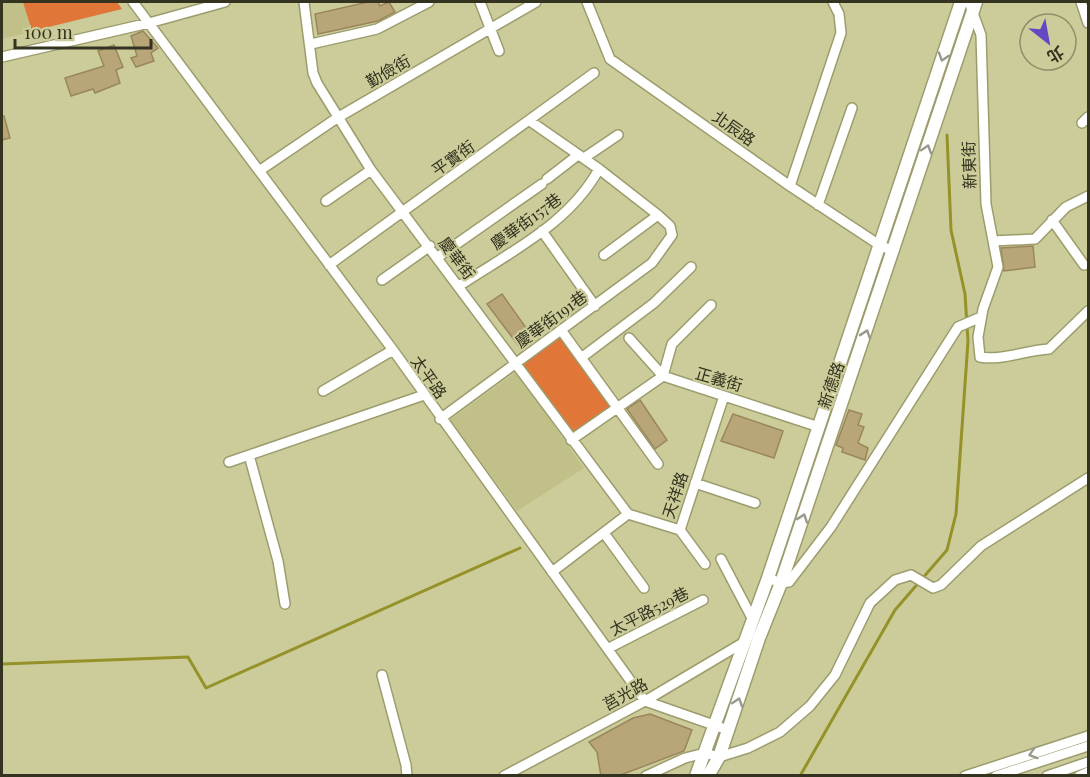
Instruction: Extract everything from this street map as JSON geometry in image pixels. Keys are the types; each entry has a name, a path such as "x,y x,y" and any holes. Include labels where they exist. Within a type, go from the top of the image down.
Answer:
{"main road":[{"name":"新德路","path":"696,776 768,578 881,246 957,4"},
{"name":"新德路","path":"708,776 719,757 759,638 781,583 894,251 972,5"}],"street":[{"name":"太平路","path":"133,2 393,350 440,419 609,648 645,701"},
{"path":"2,57 149,23 225,2"},
{"name":"慶華街","path":"304,2 316,83 337,118 371,170 628,514"},
{"path":"311,44 377,29 429,2"},
{"path":"480,2 499,51"},
{"name":"勤儉街","path":"258,171 337,118 536,2"},
{"name":"北辰路","path":"586,2 610,59 818,205 881,246 894,251"},
{"path":"790,186 841,33 839,14 833,2"},
{"path":"1081,2 1089,23"},
{"path":"957,4 972,5"},
{"name":"新東街","path":"972,5 981,35 986,204 998,267 981,316 978,337 980,357 989,358 1027,350 1049,349 1089,311"},
{"name":"平實街","path":"329,265 594,73"},
{"path":"818,205 852,108"},
{"path":"530,121 600,169 658,215 604,255"},
{"path":"438,257 581,156 618,135"},
{"name":"慶華街157巷","path":"459,286 565,215 589,188 600,169"},
{"path":"326,201 371,170"},
{"path":"993,241 1035,239 1066,207 1089,196"},
{"name":"慶華街191巷","path":"440,419 652,263 672,235 670,226 658,215"},
{"path":"1052,220 1084,265"},
{"path":"543,231 595,306"},
{"path":"382,280 430,246"},
{"path":"581,358 654,303 691,267"},
{"path":"572,440 663,376 672,344 711,304"},
{"path":"768,578 781,583 789,582 831,527 958,327 981,316"},
{"path":"561,330 658,464"},
{"path":"629,338 663,376"},
{"path":"323,391 393,350"},
{"name":"正義街","path":"663,376 819,427"},
{"path":"229,462 424,395"},
{"name":"天祥路","path":"628,514 680,530 724,396"},
{"path":"249,455 278,561 285,604"},
{"path":"646,776 685,758 705,753 719,757 748,748 780,732 810,706 836,675 870,603 895,579 911,575 933,588 941,585 981,546 1089,478"},
{"path":"695,483 755,503"},
{"path":"552,572 628,514"},
{"path":"680,530 705,564"},
{"path":"604,533 644,588"},
{"path":"721,559 753,620"},
{"name":"太平路529巷","path":"609,648 704,600"},
{"name":"莒光路","path":"504,776 645,701 745,641 759,638"},
{"path":"382,675 407,776"},
{"path":"645,701 728,730"},
{"path":"965,776 1089,736"},
{"path":"996,776 1089,746"},
{"path":"1047,776 1089,762"},
{"path":"1079,776 1089,772"}],"shaded area":[{"path":"2,2 117,2 122,9 2,39"},
{"path":"23,2 117,2 122,9 32,31"},
{"path":"561,330 618,407 571,440 516,363"},
{"path":"516,372 584,468 517,511 450,420"}],"building":[{"path":"368,2 378,2 380,6 389,2 395,12 378,21 318,34 315,14"},
{"path":"143,31 158,48 151,53 154,61 136,67 131,58 137,56 131,36"},
{"path":"114,45 123,67 116,70 120,83 95,93 93,89 71,96 65,78 104,66 98,51"},
{"path":"2,116 4,116 10,138 2,140"},
{"path":"1033,246 1035,267 1004,271 1001,248"},
{"path":"502,294 534,339 521,349 487,304"},
{"path":"640,400 667,440 655,449 627,409"},
{"path":"849,410 862,414 858,425 864,427 858,443 868,448 865,460 842,452 843,448 836,445"},
{"path":"733,414 783,431 774,458 721,441"},
{"path":"650,714 692,730 684,751 618,776 601,776 597,752 589,742 633,718"}],"waterway":[{"path":"800,776 895,610 947,550 956,514 968,341 965,294 951,230 947,135"},
{"path":"2,664 188,657 206,688 520,548"}]}
